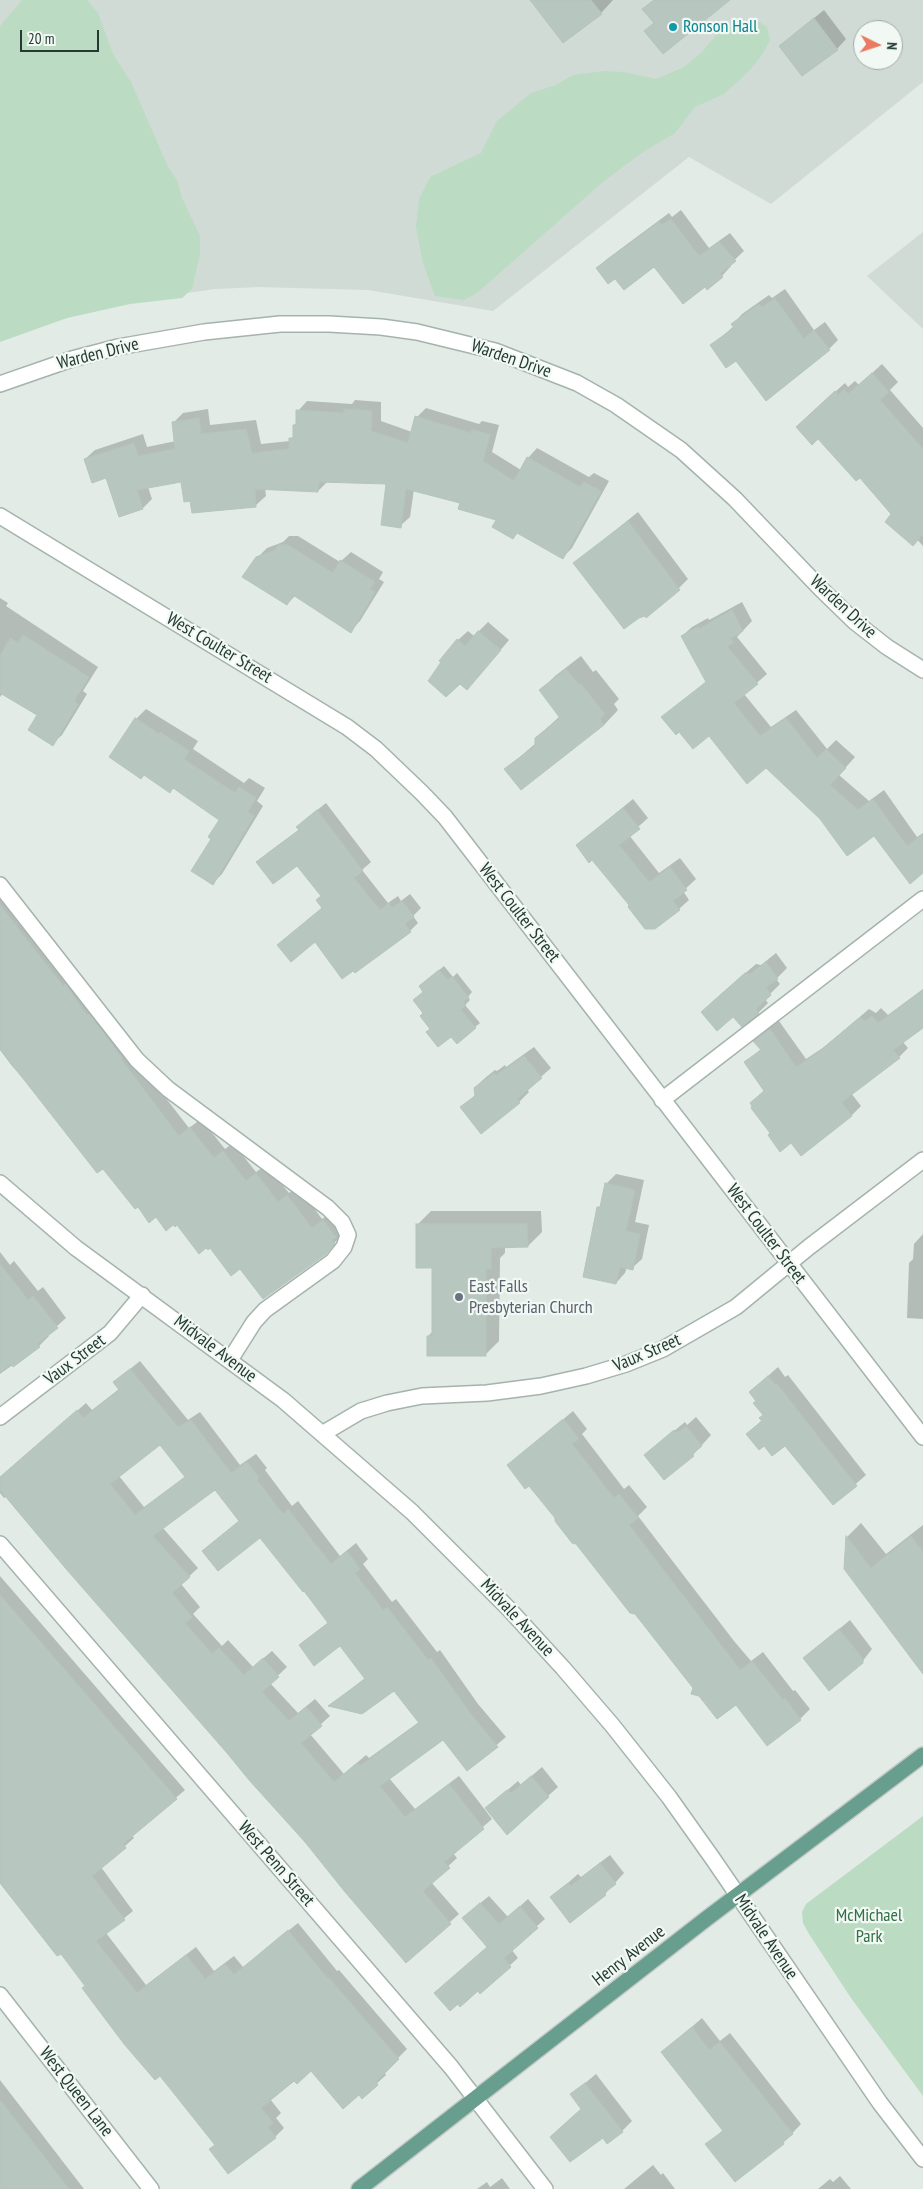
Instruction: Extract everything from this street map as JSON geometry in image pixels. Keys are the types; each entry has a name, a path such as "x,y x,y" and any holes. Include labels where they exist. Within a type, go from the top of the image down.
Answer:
{"main road":[{"name":"Henry Avenue","path":"359,2189 923,1754"}],"street":[{"name":"Warden Drive","path":"0,384 72,359 118,347 204,332 280,324 381,327 416,332 496,351 592,392 616,405 675,446 708,474 855,622 887,647 923,670"},
{"name":"West Coulter Street","path":"0,516 347,727 376,749 445,817 923,1437"},
{"path":"0,885 137,1060 168,1089 328,1208 342,1222 348,1235 344,1247 333,1260 265,1310 254,1322 230,1360"},
{"path":"662,1100 923,899"},
{"name":"Vaux Street","path":"322,1434 361,1411 388,1402 422,1396 487,1393 541,1386 586,1376 626,1364 663,1349 736,1307 923,1160"},
{"name":"Midvale Avenue","path":"0,1183 76,1248 230,1360 322,1434 412,1512 460,1558 564,1668 669,1797 880,2103 923,2159"},
{"name":"Vaux Street","path":"0,1417 110,1333 142,1295"},
{"name":"West Penn Street","path":"0,1544 476,2099 545,2189"},
{"name":"West Queen Lane","path":"0,1995 151,2189"}],"shaded area":[{"path":"0,0 923,0 923,82 771,204 689,157 493,311 368,290 260,287 215,289 130,301 0,336"},
{"path":"923,232 923,329 867,276"}],"green space":[{"path":"22,0 87,0 98,13 113,54 131,82 168,167 177,180 182,198 200,236 200,254 192,289 182,298 130,304 67,318 0,342 0,26"},
{"path":"748,21 758,21 767,27 770,40 762,55 748,72 724,94 695,107 675,133 643,152 604,181 477,293 464,300 435,296 423,263 416,227 419,199 430,177 481,153 497,121 531,93 556,85 573,75 605,71 624,72 656,79 684,67 702,52 716,35 731,26"},
{"name":"McMichael Park","path":"923,1816 923,2096 851,1998 809,1934 803,1923 802,1912 806,1904"}],"building":[{"path":"530,0 591,0 602,14 563,43"},
{"name":"Ronson Hall","path":"654,0 730,0 663,54 644,31 654,23 642,9"},
{"path":"814,18 838,50 802,76 779,46"},
{"path":"671,219 699,256 719,242 736,261 720,274 723,277 707,290 705,287 683,304 654,267 624,290 615,279 608,284 596,268 659,222 662,225"},
{"path":"775,298 804,339 814,330 830,350 766,401 736,361 726,368 710,345 734,328 731,324 759,304 762,307"},
{"path":"872,373 889,392 880,400 923,449 923,534 913,546 885,522 891,514 860,478 856,481 818,439 812,445 796,427 835,391 838,395 844,389 848,394"},
{"path":"344,409 372,411 371,431 408,443 415,416 471,433 472,429 490,435 483,461 514,481 527,457 580,487 584,482 601,491 563,559 517,533 513,539 492,527 496,520 458,509 460,503 406,489 401,528 381,525 386,484 319,482 318,492 255,489 256,507 192,513 190,501 184,502 181,482 137,490 143,509 119,517 106,478 92,483 84,459 134,443 138,456 175,449 172,422 199,418 201,434 246,429 252,453 289,449 289,438 293,438 293,425 296,425 296,410 344,413"},
{"path":"628,521 680,590 646,618 645,616 639,618 624,629 573,563"},
{"path":"278,545 288,545 333,573 340,560 375,582 370,589 375,592 351,633 293,595 287,605 242,577 256,557 275,550"},
{"path":"732,610 743,631 731,638 733,643 727,646 758,684 734,703 760,736 786,718 817,758 826,749 846,768 830,785 858,810 873,799 907,846 923,834 923,873 910,884 874,836 847,856 820,819 766,768 747,784 709,736 693,749 679,732 676,735 661,717 706,682 681,636 698,627 699,629"},
{"path":"478,631 501,650 467,690 460,684 446,697 428,681 441,662 439,661 457,639 465,646"},
{"path":"23,635 89,677 74,701 78,704 53,746 28,730 37,715 0,693 0,656 10,638 18,643"},
{"path":"566,669 579,685 581,684 605,714 600,719 604,725 521,790 504,769 535,746 535,738 560,718 539,690"},
{"path":"135,718 189,751 184,759 235,793 239,787 256,798 248,812 254,816 213,885 191,871 211,839 208,837 219,820 173,788 170,793 144,775 141,779 109,757"},
{"path":"623,808 640,829 619,845 649,882 670,867 687,890 673,901 680,910 655,929 645,929 628,907 629,905 592,860 589,863 576,845"},
{"path":"317,810 363,871 354,878 380,910 389,903 392,908 402,901 414,917 405,924 411,932 355,973 353,971 342,979 315,942 291,962 277,945 322,908 316,900 321,896 297,866 273,884 256,862 299,830 296,827"},
{"path":"0,905 63,986 65,984 87,1015 89,1014 93,1019 179,1136 190,1127 214,1158 223,1151 246,1181 256,1173 278,1202 287,1195 312,1228 323,1220 336,1237 332,1240 335,1244 326,1254 263,1299 240,1269 231,1276 210,1248 208,1250 206,1248 199,1254 177,1225 175,1227 173,1225 166,1231 156,1217 149,1223 138,1207 135,1209 103,1169 97,1173 0,1049"},
{"path":"766,962 778,979 766,987 771,995 756,1009 759,1014 742,1027 733,1017 717,1031 701,1012 745,973 750,974"},
{"path":"439,970 448,980 452,976 469,998 463,1002 466,1005 461,1010 476,1028 457,1044 451,1037 438,1047 426,1032 430,1029 420,1016 423,1013 413,1000 423,992 419,986"},
{"path":"923,990 923,1028 893,1050 900,1058 842,1102 852,1116 801,1156 791,1143 780,1152 768,1135 770,1133 751,1108 750,1103 764,1091 744,1062 761,1050 753,1041 770,1029 796,1067 816,1054 859,1018 866,1021 872,1016 878,1023"},
{"path":"524,1056 542,1078 517,1099 520,1103 481,1134 460,1107 475,1096 474,1088 485,1079 494,1073 496,1075"},
{"path":"605,1183 635,1190 626,1231 640,1234 633,1270 620,1267 616,1284 583,1277 597,1207 600,1207"},
{"name":"East Falls Presbyterian Church","path":"416,1224 527,1224 528,1247 491,1248 491,1269 486,1269 486,1356 427,1356 427,1336 432,1336 432,1268 416,1268"},
{"path":"0,1264 28,1300 33,1296 58,1328 37,1344 40,1347 13,1367 11,1364 0,1373"},
{"path":"130,1369 178,1427 191,1420 231,1473 247,1462 259,1478 257,1480 283,1514 288,1509 331,1564 347,1551 360,1569 355,1573 383,1610 387,1607 428,1660 431,1658 470,1713 498,1747 467,1771 443,1740 380,1786 405,1817 449,1784 484,1829 444,1862 450,1868 423,1891 451,1924 406,1963 305,1842 67,1570 0,1490 0,1477 77,1410 83,1418 119,1390 113,1382","holes":["160,1445 185,1477 135,1515 110,1484","215,1490 239,1521 202,1551 218,1571 260,1538 328,1623 299,1645 314,1666 340,1646 365,1679 328,1706 362,1714 394,1691 419,1723 360,1766 357,1763 334,1782 301,1743 322,1726 315,1717 306,1707 289,1721 262,1692 279,1677 263,1658 244,1675 219,1648 212,1654 185,1623 192,1617 172,1593 190,1577 153,1536"]},
{"path":"768,1376 775,1385 777,1384 857,1486 833,1505 785,1446 772,1456 764,1446 759,1450 746,1434 762,1421 759,1418 763,1415 753,1403 756,1401 749,1392"},
{"path":"562,1420 565,1421 579,1439 572,1444 614,1498 619,1494 638,1518 629,1525 740,1670 752,1661 783,1700 785,1698 801,1720 767,1746 736,1705 717,1719 699,1696 691,1694 693,1688 635,1614 630,1613 576,1544 572,1543 529,1486 525,1489 507,1465"},
{"path":"686,1426 702,1446 692,1454 694,1456 664,1480 644,1455 674,1430 677,1433"},
{"path":"846,1536 871,1568 911,1536 923,1552 923,1674 844,1569"},
{"path":"0,1595 177,1799 123,1844 126,1848 92,1876 125,1920 96,1941 137,1993 186,1955 205,1979 225,1964 234,1975 288,1930 328,1979 399,2059 376,2082 378,2085 362,2099 359,2095 343,2109 311,2071 297,2084 294,2081 261,2108 273,2123 268,2127 276,2138 228,2174 209,2149 215,2145 160,2076 155,2080 124,2044 82,1988 85,1986 61,1954 57,1956 0,1883"},
{"path":"839,1629 863,1659 863,1663 829,1691 803,1658"},
{"path":"531,1776 549,1797 507,1835 485,1808 507,1790 511,1793"},
{"path":"600,1863 616,1884 604,1893 606,1895 570,1923 550,1897 568,1883 571,1886"},
{"path":"480,1903 499,1924 520,1906 538,1928 504,1958 511,1967 480,1994 478,1991 460,2007 458,2004 450,2011 434,1993 487,1947 462,1918"},
{"path":"692,2027 709,2050 720,2042 793,2134 783,2142 784,2144 735,2182 705,2144 723,2131 661,2052"},
{"path":"585,2083 623,2132 607,2144 603,2138 570,2162 550,2137 581,2109 570,2094"},
{"path":"0,2100 29,2137 69,2189 0,2189"}],"place":[{"name":"Ronson Hall","path":"673,27"},
{"name":"East Falls Presbyterian Church","path":"459,1297"}]}
